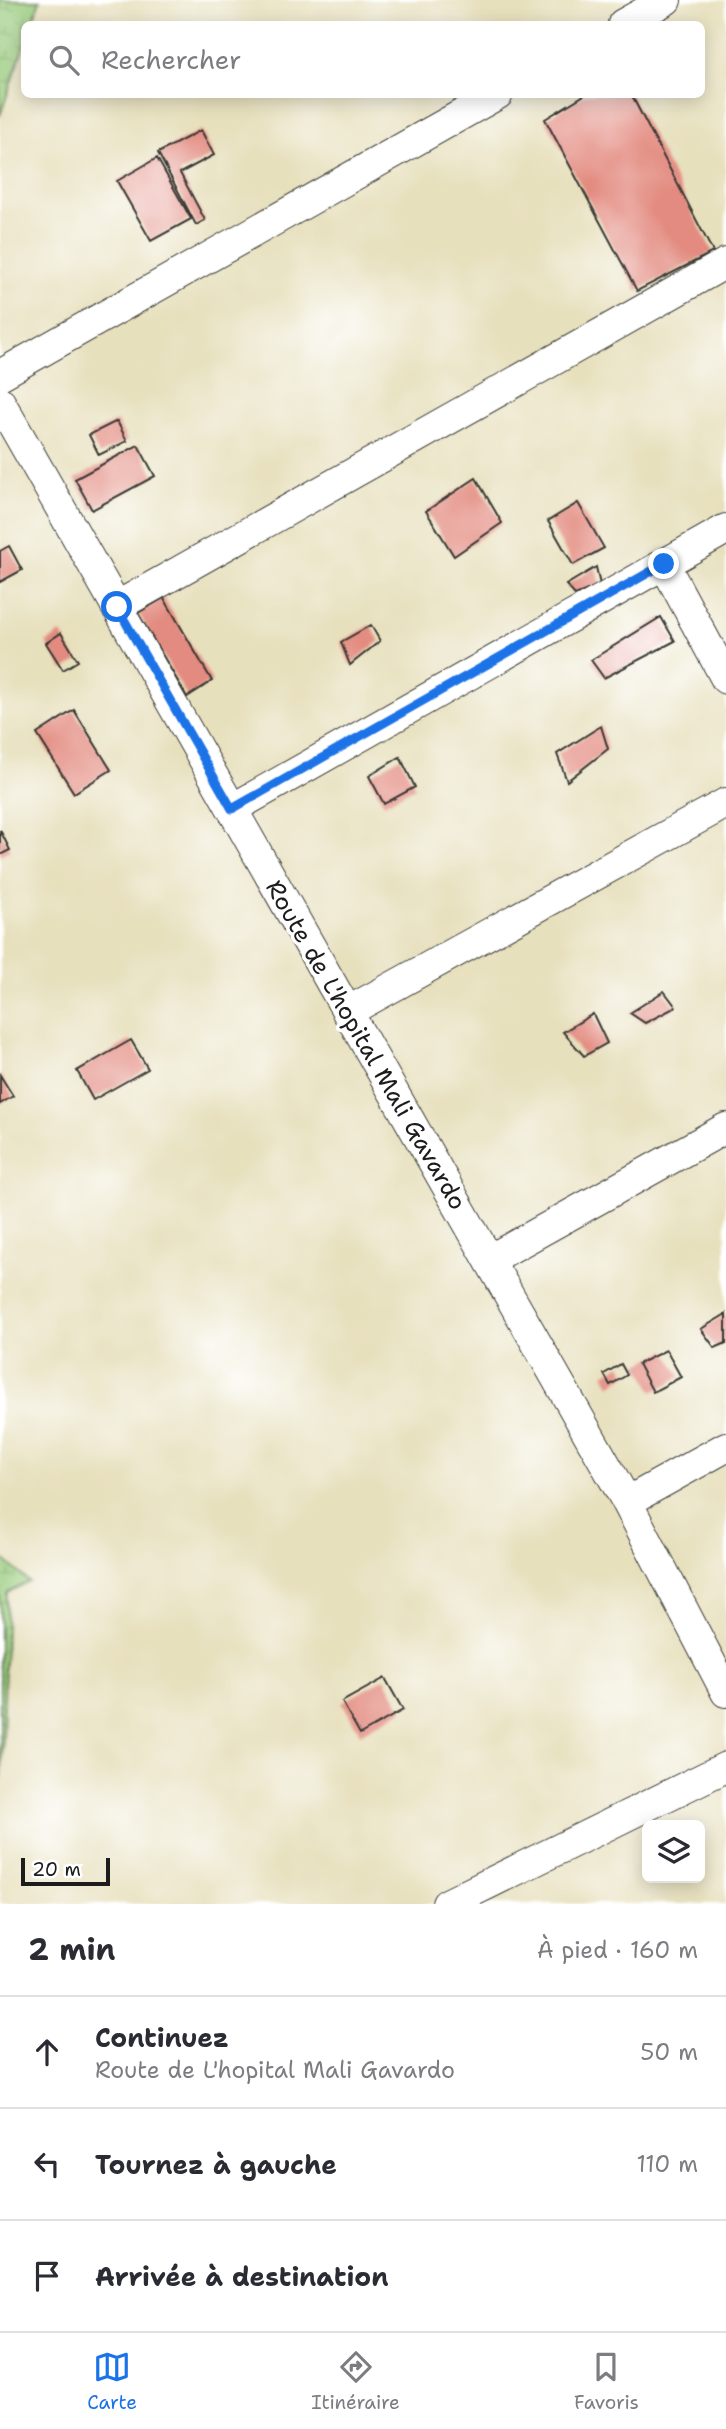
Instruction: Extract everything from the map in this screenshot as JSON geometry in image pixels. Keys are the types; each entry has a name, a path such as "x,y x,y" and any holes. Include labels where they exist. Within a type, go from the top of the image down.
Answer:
{"street":[{"path":"628,21 666,0"},
{"path":"0,375 491,98"},
{"path":"117,607 726,263"},
{"name":"Route de L'hopital Mali Gavardo","path":"0,402 627,1502 726,1692"},
{"path":"232,809 726,529"},
{"path":"664,564 726,680"},
{"path":"347,1012 726,803"},
{"path":"489,1259 726,1128"},
{"path":"627,1502 726,1447"},
{"path":"447,1904 726,1766"}],"green space":[{"path":"0,0 40,0 33,21 21,21 21,54 0,116"},
{"path":"0,1556 29,1582 7,1593 0,1778"}],"building":[{"path":"579,98 633,98 713,252 637,291 545,119"},
{"path":"201,130 214,155 180,173 205,220 196,225 158,153"},
{"path":"157,158 191,219 151,241 117,181"},
{"path":"117,421 127,441 99,455 89,435"},
{"path":"138,445 155,476 92,510 75,479"},
{"path":"476,478 502,523 454,556 426,511"},
{"path":"578,503 604,548 573,565 548,521"},
{"path":"9,546 22,570 0,582 0,551"},
{"path":"596,567 600,585 575,595 566,585"},
{"path":"164,598 212,681 187,697 138,613"},
{"path":"661,617 675,641 604,678 591,660"},
{"path":"371,625 380,641 350,665 341,642"},
{"path":"61,633 78,661 63,670 46,643"},
{"path":"74,710 111,770 74,793 37,734"},
{"path":"601,726 608,749 567,781 557,754"},
{"path":"400,757 415,787 384,804 369,776"},
{"path":"0,830 10,850 0,855"},
{"path":"664,991 676,1007 645,1023 630,1013"},
{"path":"593,1014 607,1043 584,1056 563,1032"},
{"path":"131,1040 148,1069 93,1100 77,1071"},
{"path":"0,1075 13,1096 0,1104"},
{"path":"726,1314 726,1343 715,1348 701,1329"},
{"path":"666,1350 681,1377 653,1392 638,1364"},
{"path":"621,1364 627,1375 610,1385 604,1374"},
{"path":"385,1678 403,1710 360,1734 342,1702"}],"route":[{"path":"117,607 232,809 664,564"}]}
